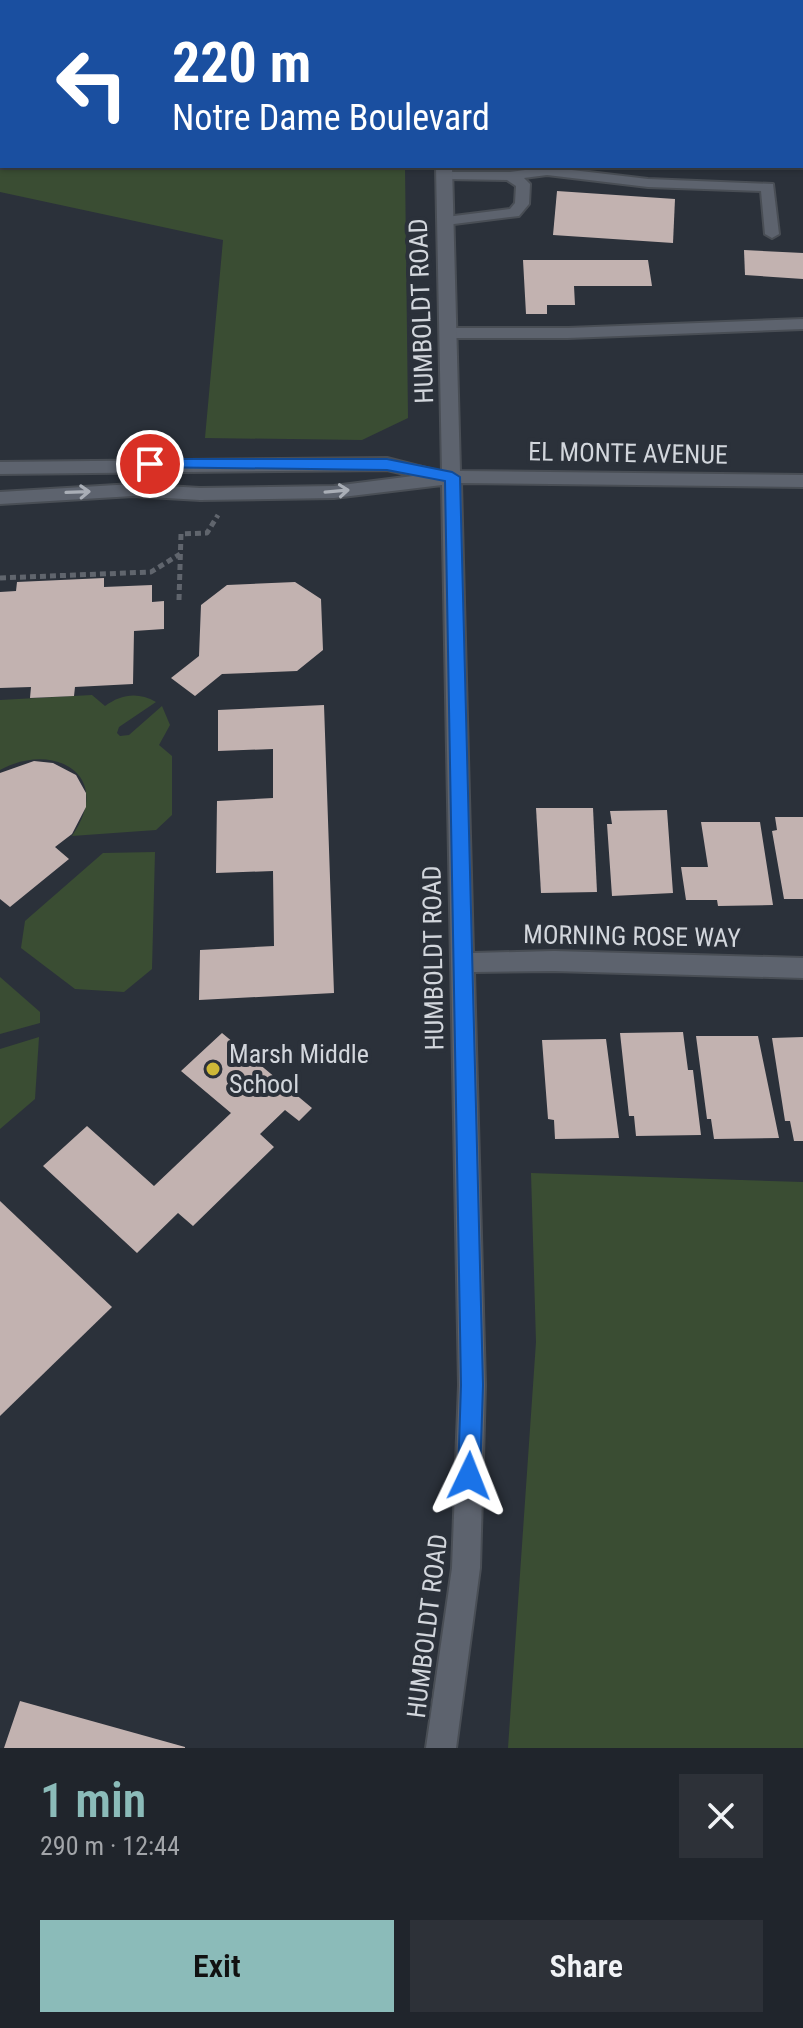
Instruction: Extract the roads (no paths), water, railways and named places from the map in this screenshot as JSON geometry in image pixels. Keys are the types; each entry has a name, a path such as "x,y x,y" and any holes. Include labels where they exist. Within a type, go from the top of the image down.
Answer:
{"street":[{"name":"HUMBOLDT ROAD","path":"441,1748 466,1568 472,1385 460,963 451,333 445,170"},
{"path":"0,468 387,464 452,477"},
{"path":"0,498 133,490 200,494 334,492 452,477"},
{"name":"EL MONTE AVENUE","path":"452,477 803,481"},
{"name":"MORNING ROSE WAY","path":"460,963 554,961 803,968"}],"lane":[{"path":"445,170 510,176 547,171 648,183 768,187 772,234"},
{"path":"446,221 514,213 522,204 523,184 510,176"},
{"path":"451,333 568,333 803,324"}],"place":[{"name":"Marsh Middle School","path":"213,1069"}]}
